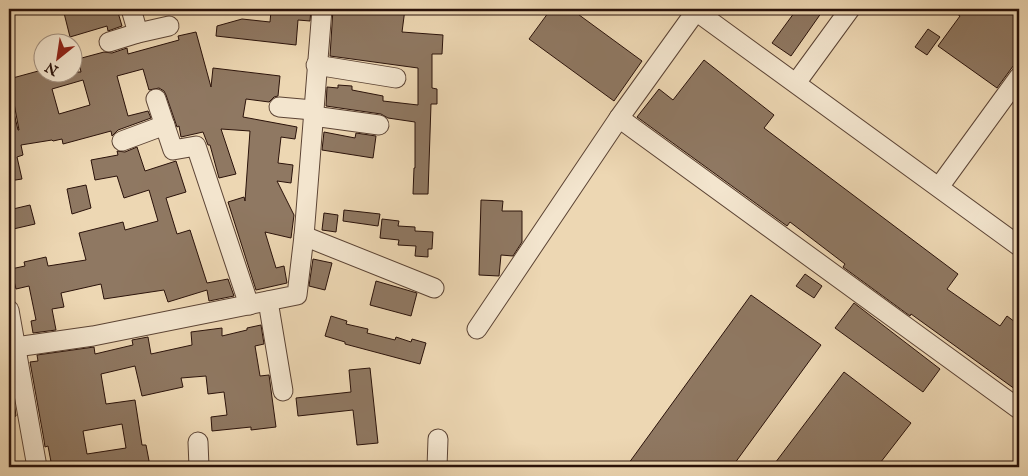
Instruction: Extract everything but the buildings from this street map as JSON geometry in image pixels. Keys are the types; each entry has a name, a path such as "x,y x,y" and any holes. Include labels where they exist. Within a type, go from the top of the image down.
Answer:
{"street":[{"path":"131,9 138,33"},
{"path":"12,348 93,336 297,295 304,236 316,65 322,9"},
{"path":"796,83 850,9"},
{"path":"477,329 618,118 696,11 1019,246"},
{"path":"109,42 168,26"},
{"path":"316,65 396,78"},
{"path":"938,187 1019,77"},
{"path":"156,99 173,150 196,146 249,305"},
{"path":"278,107 379,125"},
{"path":"618,118 1019,410"},
{"path":"122,141 165,125"},
{"path":"304,236 434,288"},
{"path":"268,301 284,391"},
{"path":"9,310 12,348 37,467"},
{"path":"436,467 438,439"},
{"path":"198,442 199,467"}]}
